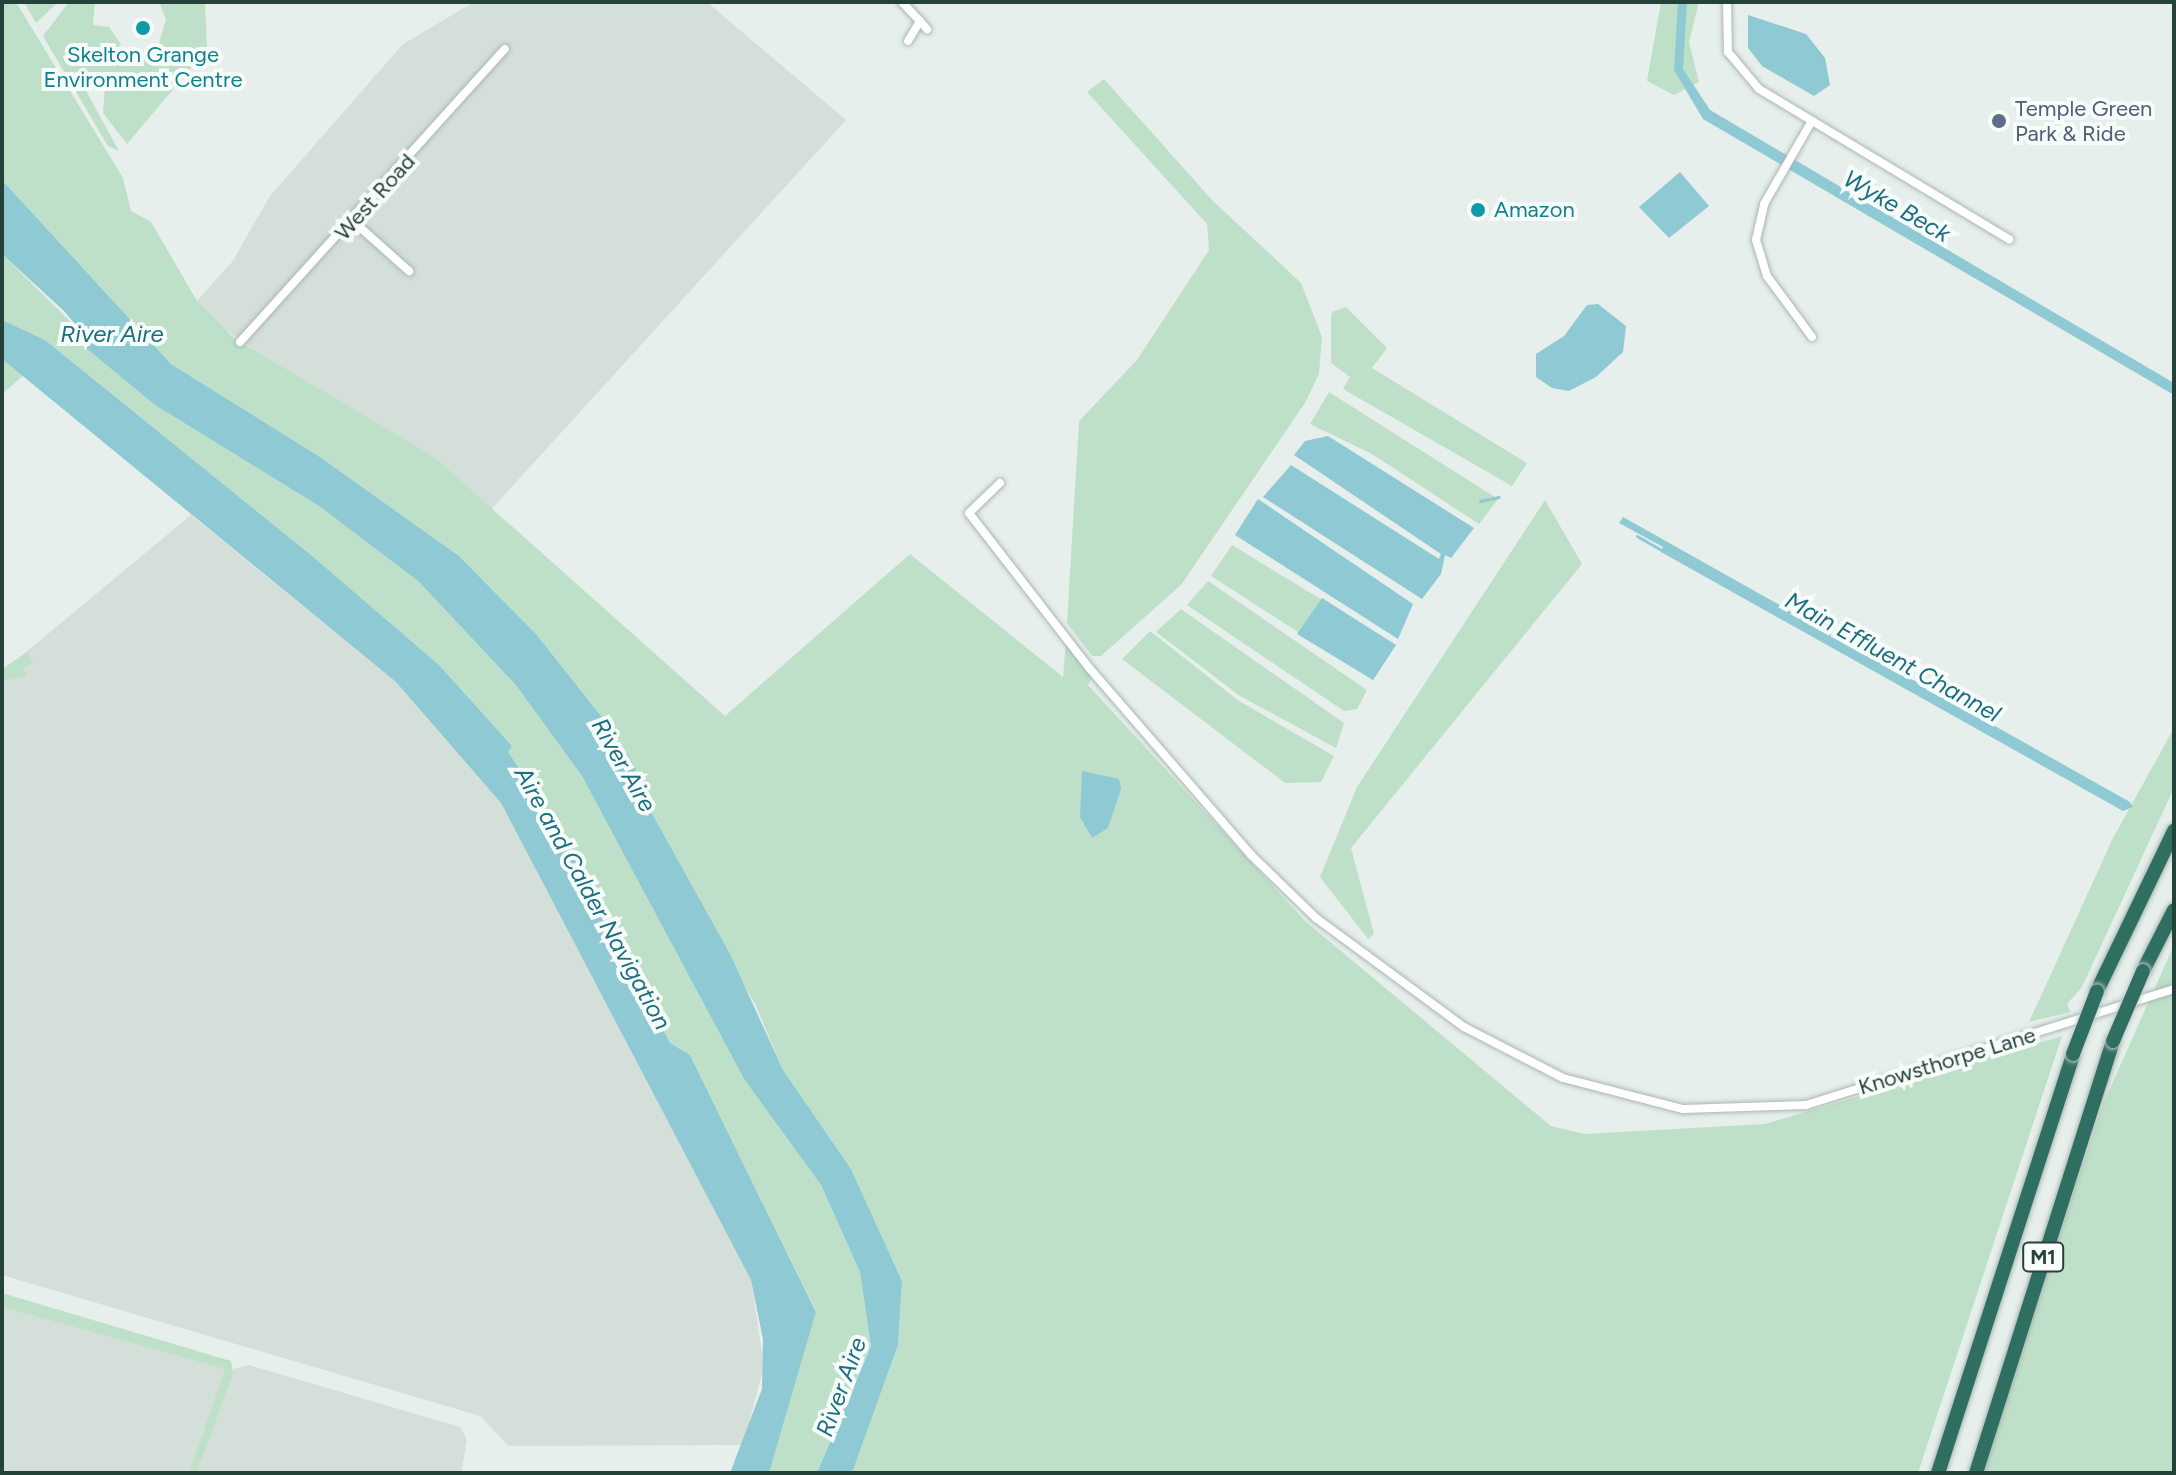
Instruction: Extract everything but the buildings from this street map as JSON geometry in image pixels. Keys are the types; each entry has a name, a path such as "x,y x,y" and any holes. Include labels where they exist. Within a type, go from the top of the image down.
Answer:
{"highway":[{"name":"M1","path":"1938,1473 2073,1054 2097,991 2172,833"},
{"name":"M1","path":"1976,1473 2113,1041 2174,910"}],"street":[{"path":"902,2 927,29"},
{"path":"1727,2 1724,32 1740,73 1812,121 2009,239"},
{"path":"908,41 920,21"},
{"name":"West Road","path":"240,342 354,222 505,49"},
{"path":"1812,121 1772,187 1757,222 1759,257 1812,337"},
{"path":"354,222 409,271"},
{"name":"Knowsthorpe Lane","path":"1000,483 969,513 1090,669 1251,855 1316,918 1464,1027 1563,1078 1716,1112 1806,1105 2174,989"}],"shaded area":[{"path":"474,2 707,2 846,120 487,514 192,306 232,262 270,196 403,44"},
{"path":"191,515 396,682 501,803 751,1280 764,1366 743,1445 509,1446 480,1416 2,1275 2,672"},
{"path":"2,1307 226,1369 189,1473 2,1473"},
{"path":"249,1365 460,1427 467,1440 461,1473 197,1473 233,1369"}],"green space":[{"path":"2,2 16,2 123,178 131,211 151,222 197,301 234,338 434,457 725,716 910,554 1063,677 1066,642 1092,678 1088,685 1305,921 1551,1126 1584,1134 1765,1124 2062,1036 1918,1473 852,1473 898,1345 902,1281 851,1169 783,1070 756,1006 607,738 605,721 536,634 459,556 320,457 171,364 2,180"},
{"path":"24,2 58,2 36,23"},
{"path":"69,2 95,2 93,25 109,27 121,44 115,51 138,65 158,47 166,19 159,2 205,2 207,49 127,144 103,113 105,85 87,73 85,89 119,151 108,146 43,36"},
{"path":"1661,2 1699,2 1689,42 1699,82 1674,95 1647,81"},
{"path":"1104,79 1212,200 1301,283 1322,337 1319,374 1305,403 1181,585 1101,656 1092,656 1067,623 1079,421 1137,360 1209,250 1207,224 1087,92"},
{"path":"2,254 155,405 319,506 418,581 515,684 582,776 744,1079 821,1185 860,1272 871,1345 817,1473 769,1473 816,1311 690,1055 670,1043 560,830 507,752 512,746 439,665 311,555 45,340 2,320"},
{"path":"1346,307 1387,348 1372,368 1527,463 1512,486 1343,389 1350,377 1331,363 1331,320 1332,312"},
{"path":"2,359 23,376 2,394"},
{"path":"1329,392 1498,499 1479,524 1372,454 1310,424"},
{"path":"1545,500 1582,564 1351,848 1374,934 1368,939 1320,877 1357,787"},
{"path":"1232,545 1396,645 1373,680 1211,576"},
{"path":"1208,581 1367,690 1357,709 1344,711 1187,605"},
{"path":"1181,609 1344,723 1336,748 1240,696 1156,632"},
{"path":"1150,631 1239,701 1334,756 1321,782 1285,783 1122,659"},
{"path":"27,652 34,663 23,668 27,676 2,681 2,669"},
{"path":"2174,728 2174,788 2082,987 2067,1004 2071,1012 2029,1022 2113,838"},
{"path":"2174,945 2174,1473 1980,1473 2104,1102"},
{"path":"2,1293 231,1361 233,1373 197,1473 189,1473 225,1369 2,1307"}],"water":[{"path":"1678,2 1687,2 1683,69 1710,110 2174,383 2174,395 1703,119 1674,70"},
{"path":"1748,15 1806,34 1825,58 1830,85 1814,96 1762,66 1748,48"},
{"path":"1680,172 1709,206 1669,238 1639,207"},
{"name":"River Aire","path":"2,180 171,364 320,457 459,556 536,634 605,721 615,751 627,753 636,769 632,778 730,954 783,1070 851,1169 902,1281 898,1345 852,1473 817,1473 871,1346 860,1272 821,1185 744,1079 582,776 515,684 418,581 319,506 155,405 85,347 86,337 64,311 2,254"},
{"path":"1598,304 1626,326 1623,352 1596,377 1569,391 1552,388 1536,377 1536,354 1564,336 1587,305"},
{"name":"Aire and Calder Navigation","path":"2,320 45,340 311,555 439,665 512,746 508,752 560,830 670,1043 690,1055 816,1312 769,1473 730,1473 762,1389 763,1339 751,1280 501,803 396,682 2,359"},
{"path":"1328,436 1474,528 1451,558 1445,555 1441,574 1422,599 1263,497 1291,465 1439,559 1441,554 1294,455 1305,441"},
{"path":"1258,499 1413,604 1398,639 1235,535"},
{"path":"1623,517 2130,802 2133,807 2123,811 1661,552 1663,547 1619,523"},
{"path":"1322,598 1396,645 1373,680 1297,634"},
{"path":"1082,771 1119,779 1121,789 1108,828 1092,838 1080,817"}],"waterway":[{"path":"1480,501 1499,497"},
{"name":"Main Effluent Channel","path":"1637,536 1665,552"}],"place":[{"name":"Skelton Grange Environment Centre","path":"143,28"},
{"name":"Temple Green Park & Ride","path":"1999,121"},
{"name":"Amazon","path":"1478,210"}],"water label":[{"name":"Wyke Beck","path":"1897,206"}]}
